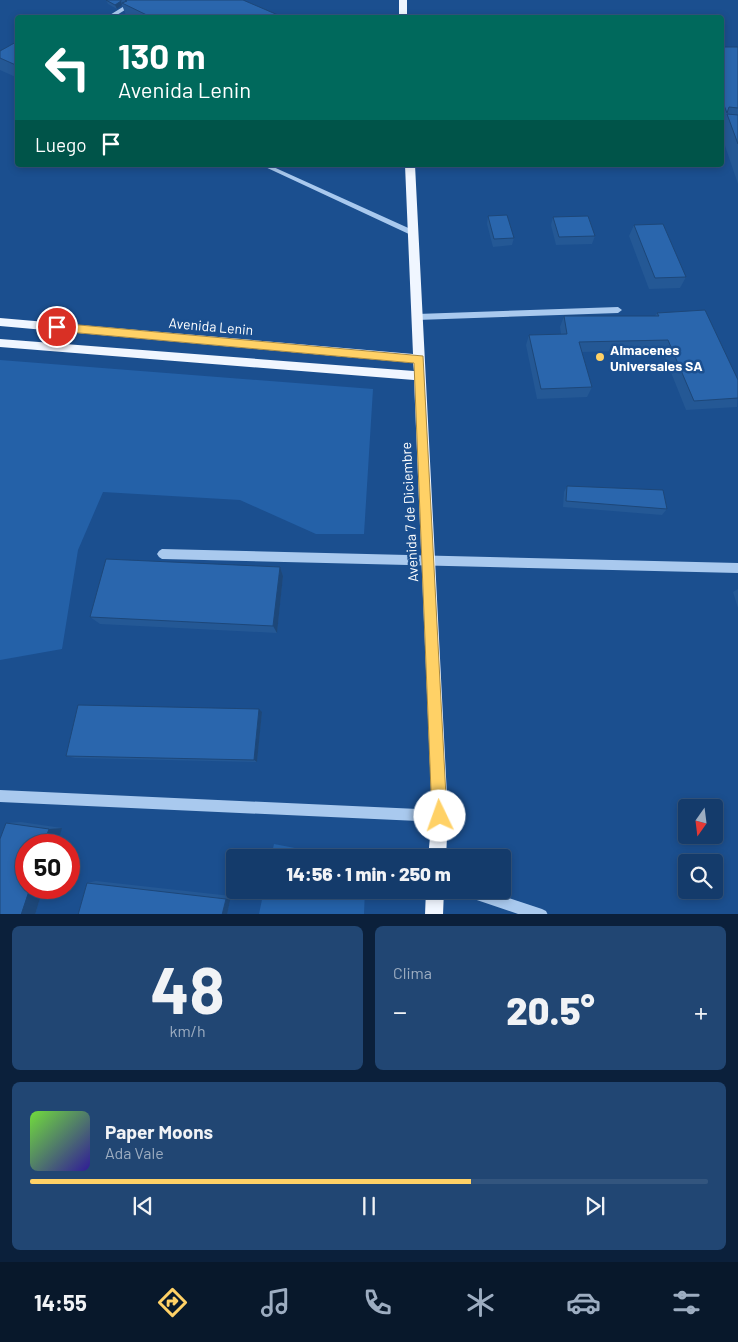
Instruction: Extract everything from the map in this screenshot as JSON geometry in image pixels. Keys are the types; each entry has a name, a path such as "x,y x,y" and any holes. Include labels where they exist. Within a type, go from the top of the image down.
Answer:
{"main road":[{"path":"403,0 404,15"},
{"name":"Avenida 7 de Diciembre","path":"410,167 440,816 438,849"},
{"name":"Avenida Lenin","path":"0,322 419,359"},
{"path":"0,343 420,376"},
{"path":"434,914 435,899"}],"street":[{"path":"112,15 138,0"},
{"path":"268,167 413,233"},
{"path":"417,317 618,310"},
{"path":"162,554 738,568"},
{"path":"0,796 440,816"},
{"path":"494,899 542,914"}],"shaded area":[{"path":"0,360 373,389 364,534 316,534 240,500 103,492 78,550 62,649 0,660"},
{"path":"274,844 300,849 273,849"},
{"path":"262,899 365,899 364,914 259,914"}],"building":[{"path":"106,0 121,0 121,1 115,5"},
{"path":"125,0 243,0 278,15 147,15 122,3 127,1"},
{"path":"15,43 15,65 0,58 0,51"},
{"path":"724,47 738,47 738,108 729,107 727,113 724,105"},
{"path":"727,114 738,115 738,144"},
{"path":"507,215 514,238 494,239 488,216"},
{"path":"588,216 595,236 559,237 553,217"},
{"path":"663,224 686,277 655,278 634,225"},
{"path":"705,310 738,380 738,398 694,401 668,340 579,342 592,387 541,389 529,335 567,334 564,316 659,316 657,313"},
{"path":"567,486 663,490 667,509 566,501"},
{"path":"106,559 280,567 273,626 90,617"},
{"path":"78,705 259,709 254,760 66,756"},
{"path":"6,823 49,829 47,834 15,834 15,899 26,899 21,914 0,914 0,839"},
{"path":"87,883 226,899 222,914 78,914"}],"place":[{"name":"Almacenes Universales SA","path":"600,357"}],"route":[{"path":"57,327 419,359 440,816"}]}
